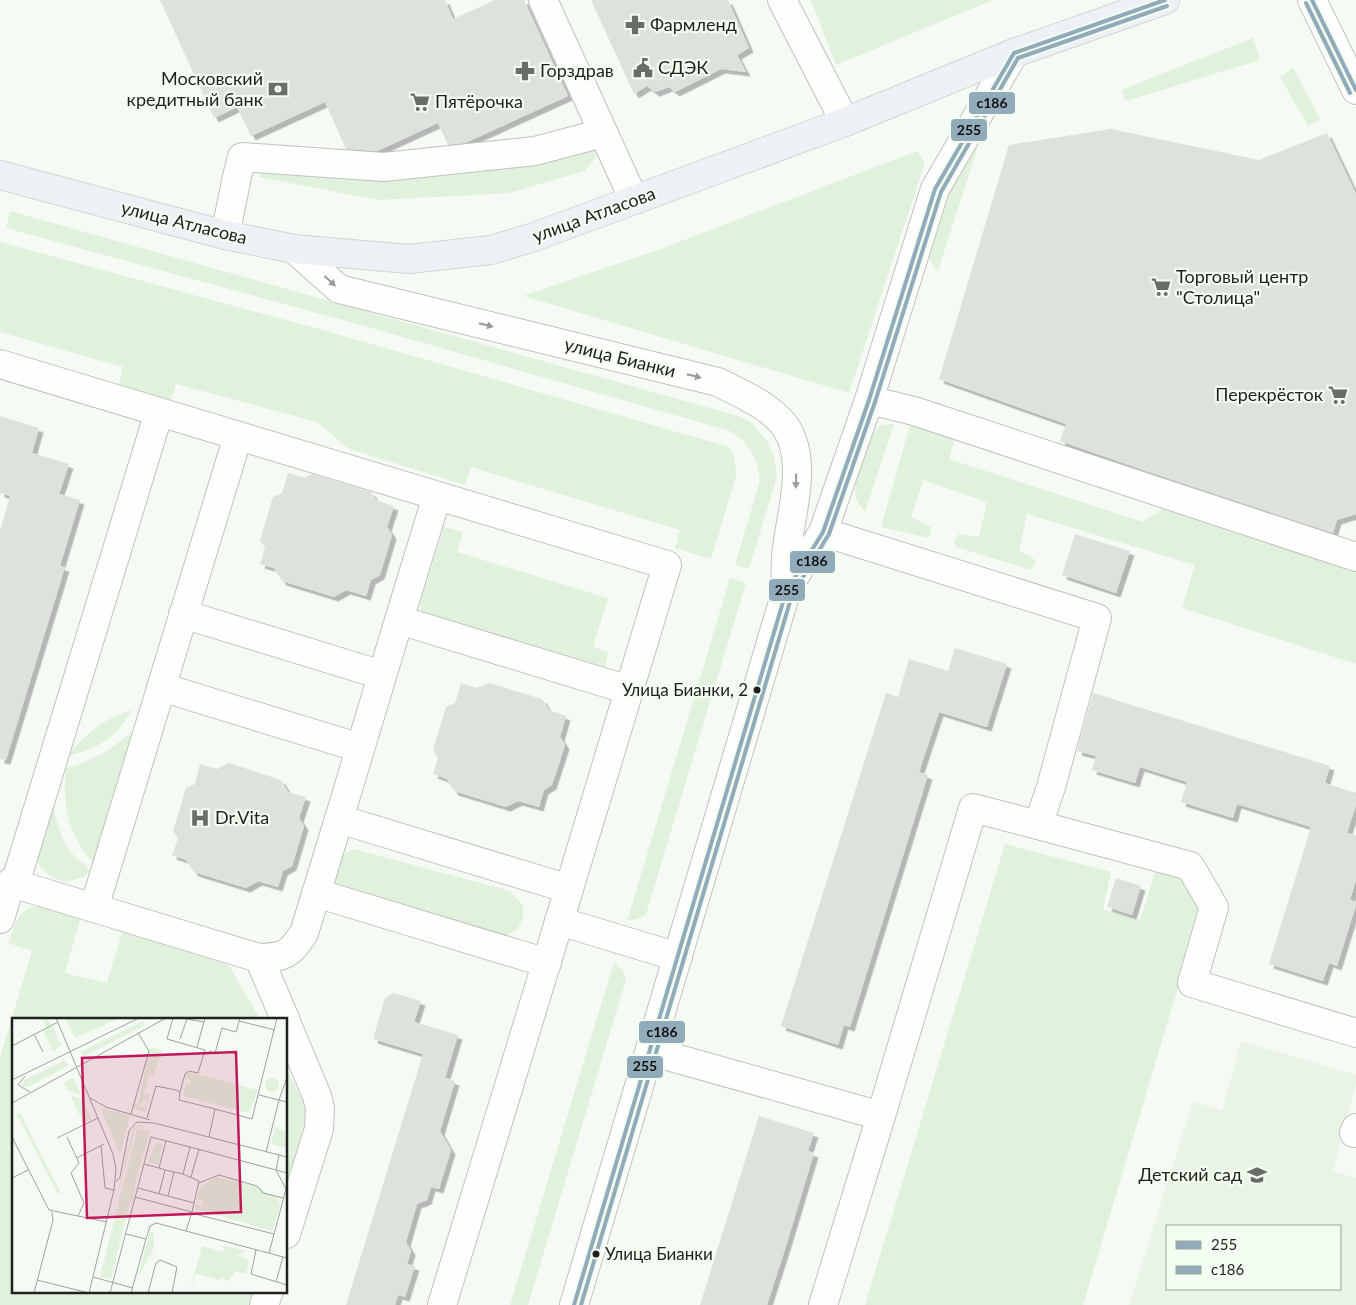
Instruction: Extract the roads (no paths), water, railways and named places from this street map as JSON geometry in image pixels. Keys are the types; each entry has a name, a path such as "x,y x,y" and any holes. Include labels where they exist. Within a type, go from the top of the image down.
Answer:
{"main road":[{"name":"улица Атласова","path":"0,175 225,235 294,249 409,259 491,250 534,238 844,122 1014,54 1165,0"}],"street":[{"path":"543,0 634,200"},
{"path":"782,0 844,122"},
{"path":"1312,0 1356,90"},
{"name":"улица Бианки","path":"574,1305 786,592 823,532 868,400 935,189 1014,54"},
{"path":"225,235 236,177 242,157 384,167 534,151 603,133"},
{"name":"улица Бианки","path":"294,249 339,289 718,382 764,406 784,426 796,452 795,504 786,557 786,592"},
{"path":"0,364 667,565 442,1305"},
{"path":"868,400 920,413 1356,557"},
{"path":"0,919 9,882 159,412"},
{"path":"94,908 238,436"},
{"path":"9,882 259,958 280,957 294,948 304,933 437,496"},
{"path":"823,532 1097,618 1051,787 1038,824"},
{"path":"183,614 382,675"},
{"path":"399,620 629,690"},
{"path":"161,687 360,748"},
{"path":"823,1305 882,1116 973,808 1190,866 1214,907 1192,983 1356,1033"},
{"path":"339,819 569,889"},
{"path":"316,892 547,963"},
{"path":"559,921 678,957"},
{"path":"259,958 285,1018"},
{"path":"288,1027 317,1096 320,1118 319,1129 288,1228"},
{"path":"650,1052 882,1116"},
{"path":"1356,1128 1354,1132 1356,1133"},
{"path":"264,1305 269,1292"}],"place":[{"name":"Фармленд","path":"635,25"},
{"name":"СДЭК","path":"643,68"},
{"name":"Горздрав","path":"525,71"},
{"name":"Московский кредитный банк","path":"278,89"},
{"name":"Пятёрочка","path":"420,102"},
{"name":"Торговый центр \"Столица\"","path":"1161,287"},
{"name":"Перекрёсток","path":"1338,395"},
{"name":"Улица Бианки, 2","path":"757,690"},
{"name":"Dr.Vita","path":"200,818"},
{"name":"Детский сад","path":"1257,1175"},
{"name":"Улица Бианки","path":"596,1254"}]}
